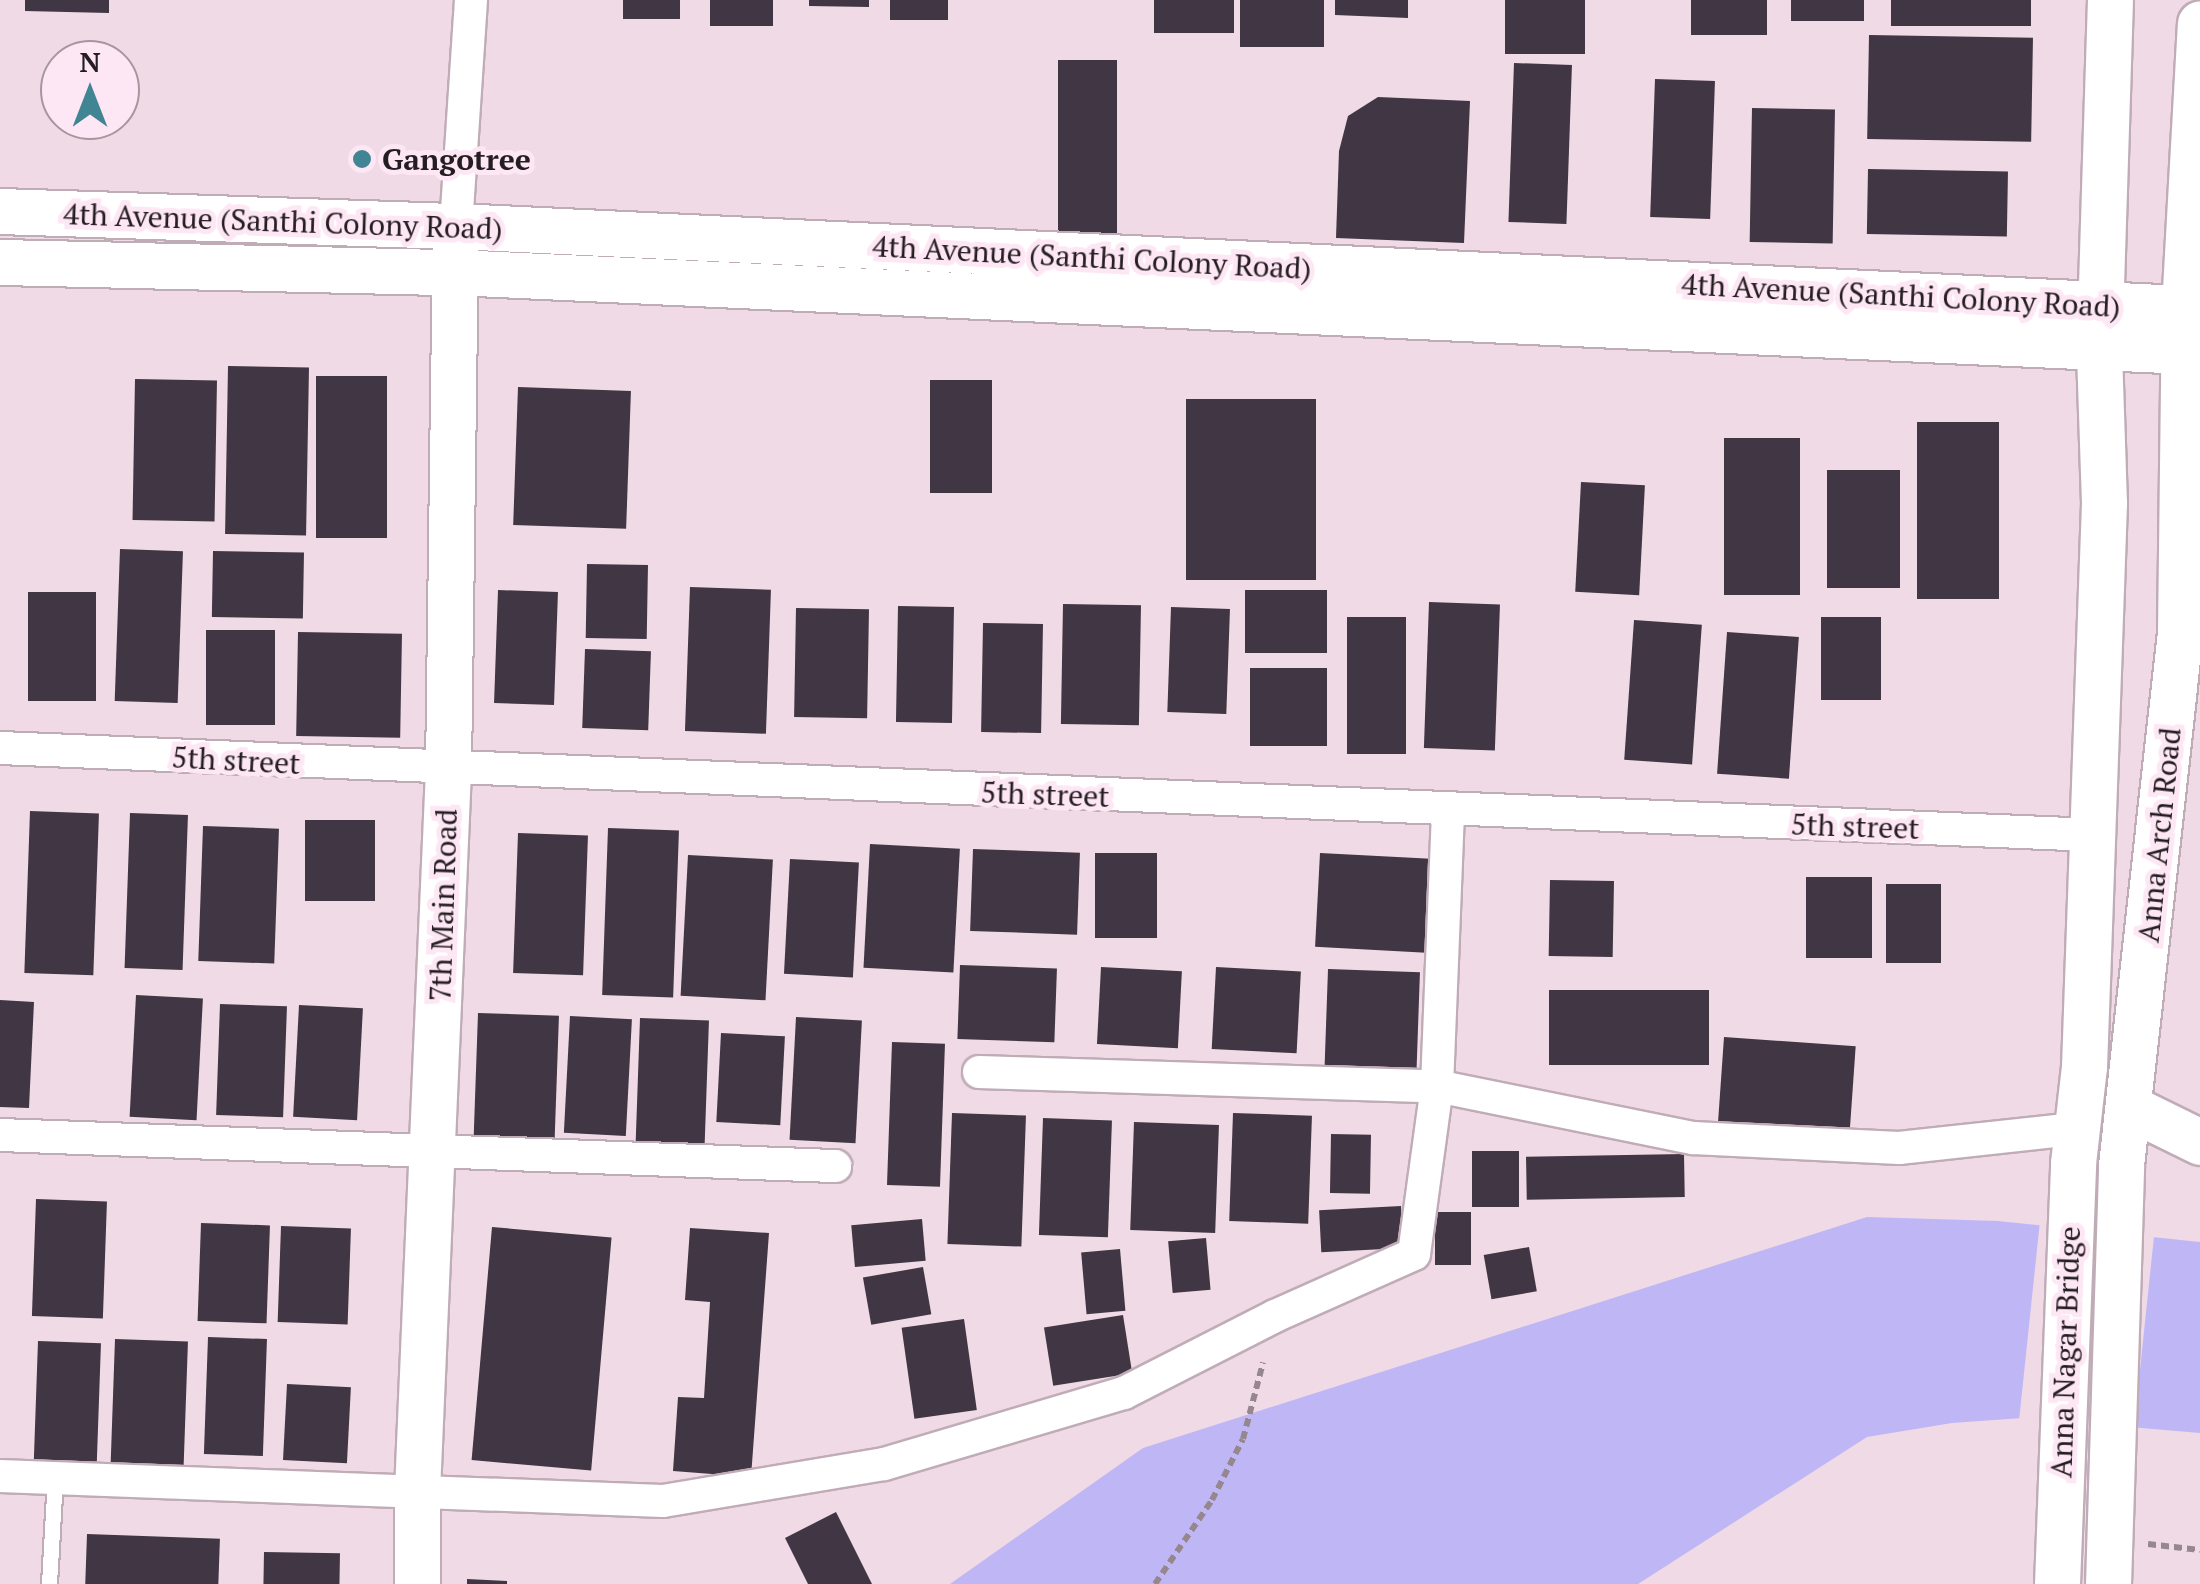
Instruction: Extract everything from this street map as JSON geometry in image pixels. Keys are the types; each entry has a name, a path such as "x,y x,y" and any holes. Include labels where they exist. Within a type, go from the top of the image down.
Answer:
{"street":[{"path":"456,226 471,0"},
{"name":"Anna Arch Road","path":"2074,1146 2084,1067 2104,503 2099,327 2110,0"},
{"name":"Anna Arch Road","path":"2121,1165 2180,632 2184,329 2200,23"},
{"name":"4th Avenue (Santhi Colony Road)","path":"0,211 456,226 2099,327"},
{"name":"7th Main Road","path":"417,1584 417,1491 448,770 456,226"},
{"name":"4th Avenue (Santhi Colony Road)","path":"0,262 454,272 2184,329"},
{"name":"5th street","path":"0,748 448,770 2091,835"},
{"path":"0,1476 664,1501 884,1464 1124,1394 1275,1316 1414,1254 1438,1086 1448,810"},
{"path":"979,1072 1438,1086 1693,1138 1899,1148 2074,1146"},
{"path":"2130,1108 2200,1142"},
{"path":"0,1135 835,1166"},
{"name":"Anna Nagar Bridge","path":"2058,1562 2074,1146"},
{"name":"Anna Nagar Bridge","path":"2107,1563 2121,1165"}],"lane":[{"path":"49,1584 55,1478"}],"path":[{"path":"1155,1584 1212,1500 1243,1440 1275,1316"}],"shaded area":[{"path":"1867,1217 1998,1221 2200,1242 2200,1433 2022,1418 1952,1423 1867,1437 1638,1584 950,1584 1143,1448"}],"pier":[{"path":"2040,1221 2154,1233 2133,1434 2019,1422"}],"building":[{"path":"25,0 109,0 109,13 25,11"},
{"path":"623,0 680,0 680,19 623,19"},
{"path":"710,0 773,0 773,26 710,26"},
{"path":"809,0 869,0 869,7 809,6"},
{"path":"890,0 948,0 948,20 890,20"},
{"path":"1154,0 1234,0 1234,33 1154,33"},
{"path":"1240,0 1324,0 1324,47 1240,47"},
{"path":"1335,0 1408,0 1408,18 1335,15"},
{"path":"1505,0 1585,0 1585,54 1505,54"},
{"path":"1691,0 1767,0 1767,35 1691,35"},
{"path":"1791,0 1864,0 1864,21 1791,21"},
{"path":"1891,0 2031,0 2031,26 1891,26"},
{"path":"1869,35 2033,38 2031,142 1867,139"},
{"path":"1058,60 1117,60 1117,234 1058,234"},
{"path":"1514,63 1572,65 1566,224 1508,222"},
{"path":"1655,79 1715,81 1710,219 1650,217"},
{"path":"1378,97 1470,101 1464,243 1336,238 1339,151 1348,116"},
{"path":"1752,108 1835,109 1833,243 1750,242"},
{"path":"1868,169 2008,171 2007,236 1867,234"},
{"path":"228,366 309,367 306,535 225,534"},
{"path":"316,376 387,376 387,538 316,538"},
{"path":"135,379 217,380 215,521 133,520"},
{"path":"930,380 992,380 992,493 930,493"},
{"path":"518,387 631,391 626,529 513,525"},
{"path":"1186,399 1316,399 1316,580 1186,580"},
{"path":"1917,422 1999,422 1999,599 1917,599"},
{"path":"1724,438 1800,438 1800,595 1724,595"},
{"path":"1827,470 1900,470 1900,588 1827,588"},
{"path":"1581,482 1645,485 1639,595 1575,592"},
{"path":"120,549 183,551 178,703 115,701"},
{"path":"213,551 304,553 303,619 212,617"},
{"path":"587,564 648,565 647,639 586,638"},
{"path":"690,587 771,590 766,734 685,731"},
{"path":"498,590 558,592 554,705 494,703"},
{"path":"1245,590 1327,590 1327,653 1245,653"},
{"path":"28,592 96,592 96,701 28,701"},
{"path":"1429,602 1500,604 1495,750 1424,748"},
{"path":"1063,604 1141,605 1139,725 1061,724"},
{"path":"898,606 954,607 952,723 896,722"},
{"path":"1171,607 1230,609 1226,714 1167,712"},
{"path":"796,608 869,609 867,718 794,717"},
{"path":"1347,617 1406,617 1406,754 1347,754"},
{"path":"1821,617 1881,617 1881,700 1821,700"},
{"path":"1634,620 1702,625 1692,764 1624,760"},
{"path":"983,623 1043,624 1041,733 981,732"},
{"path":"206,630 275,630 275,725 206,725"},
{"path":"298,632 402,634 400,738 296,736"},
{"path":"1727,632 1799,637 1789,779 1717,774"},
{"path":"585,649 651,651 648,730 582,728"},
{"path":"1250,668 1327,668 1327,746 1250,746"},
{"path":"30,811 99,813 93,975 24,973"},
{"path":"130,813 188,815 183,970 125,968"},
{"path":"305,820 375,820 375,901 305,901"},
{"path":"203,826 279,829 274,964 198,961"},
{"path":"608,828 679,830 673,997 602,995"},
{"path":"518,833 588,835 583,975 513,973"},
{"path":"870,844 960,849 953,973 864,968"},
{"path":"973,849 1080,853 1077,935 970,931"},
{"path":"1095,853 1157,853 1157,938 1095,938"},
{"path":"1320,853 1445,860 1440,953 1315,947"},
{"path":"688,855 773,859 766,1000 681,996"},
{"path":"790,859 859,863 853,977 784,974"},
{"path":"1806,877 1872,877 1872,958 1806,958"},
{"path":"1550,880 1614,881 1613,957 1549,956"},
{"path":"1886,884 1941,884 1941,963 1886,963"},
{"path":"960,965 1057,968 1054,1042 957,1039"},
{"path":"1101,967 1182,971 1178,1048 1097,1044"},
{"path":"1216,967 1301,971 1297,1053 1212,1049"},
{"path":"1328,969 1420,972 1416,1072 1325,1069"},
{"path":"1549,990 1709,990 1709,1065 1549,1065"},
{"path":"136,995 203,999 197,1120 130,1117"},
{"path":"0,1000 34,1002 29,1108 0,1107"},
{"path":"220,1004 287,1006 283,1117 216,1115"},
{"path":"299,1005 363,1008 357,1120 293,1117"},
{"path":"478,1013 559,1016 555,1143 474,1140"},
{"path":"570,1016 632,1019 626,1136 564,1133"},
{"path":"796,1017 862,1020 855,1143 790,1140"},
{"path":"640,1018 709,1020 705,1144 636,1142"},
{"path":"721,1033 785,1036 780,1125 716,1122"},
{"path":"1724,1037 1856,1046 1850,1133 1718,1124"},
{"path":"892,1042 945,1044 940,1187 887,1185"},
{"path":"952,1113 1026,1116 1021,1247 947,1244"},
{"path":"1233,1113 1312,1116 1308,1224 1229,1221"},
{"path":"1043,1118 1112,1120 1108,1237 1039,1235"},
{"path":"1134,1122 1219,1125 1215,1233 1130,1230"},
{"path":"1331,1134 1371,1135 1370,1194 1330,1193"},
{"path":"1472,1151 1519,1151 1519,1207 1472,1207"},
{"path":"1684,1154 1685,1197 1527,1200 1526,1157"},
{"path":"36,1199 107,1201 103,1318 32,1316"},
{"path":"1401,1206 1403,1248 1321,1252 1319,1210"},
{"path":"1435,1212 1471,1212 1471,1265 1435,1265"},
{"path":"922,1219 926,1261 855,1267 851,1225"},
{"path":"201,1223 270,1225 267,1323 198,1321"},
{"path":"281,1226 351,1228 348,1324 278,1322"},
{"path":"492,1227 612,1237 591,1471 472,1460"},
{"path":"690,1228 769,1233 751,1477 673,1471 678,1397 704,1398 710,1302 685,1300"},
{"path":"1206,1238 1211,1290 1173,1293 1168,1241"},
{"path":"1529,1247 1537,1291 1492,1299 1484,1255"},
{"path":"1120,1249 1125,1311 1087,1314 1081,1252"},
{"path":"923,1267 931,1314 871,1325 863,1278"},
{"path":"1123,1315 1132,1373 1053,1386 1044,1328"},
{"path":"964,1319 977,1410 914,1419 902,1328"},
{"path":"208,1337 267,1339 263,1456 204,1454"},
{"path":"115,1339 188,1342 183,1474 110,1472"},
{"path":"38,1341 101,1343 97,1466 34,1464"},
{"path":"287,1384 351,1387 347,1463 283,1460"},
{"path":"836,1512 872,1584 808,1584 785,1538"},
{"path":"87,1534 220,1539 218,1584 85,1584"},
{"path":"264,1552 340,1553 339,1584 263,1584"},
{"path":"467,1579 507,1581 507,1584 467,1584"}],"place":[{"name":"Gangotree","path":"362,159"}]}
